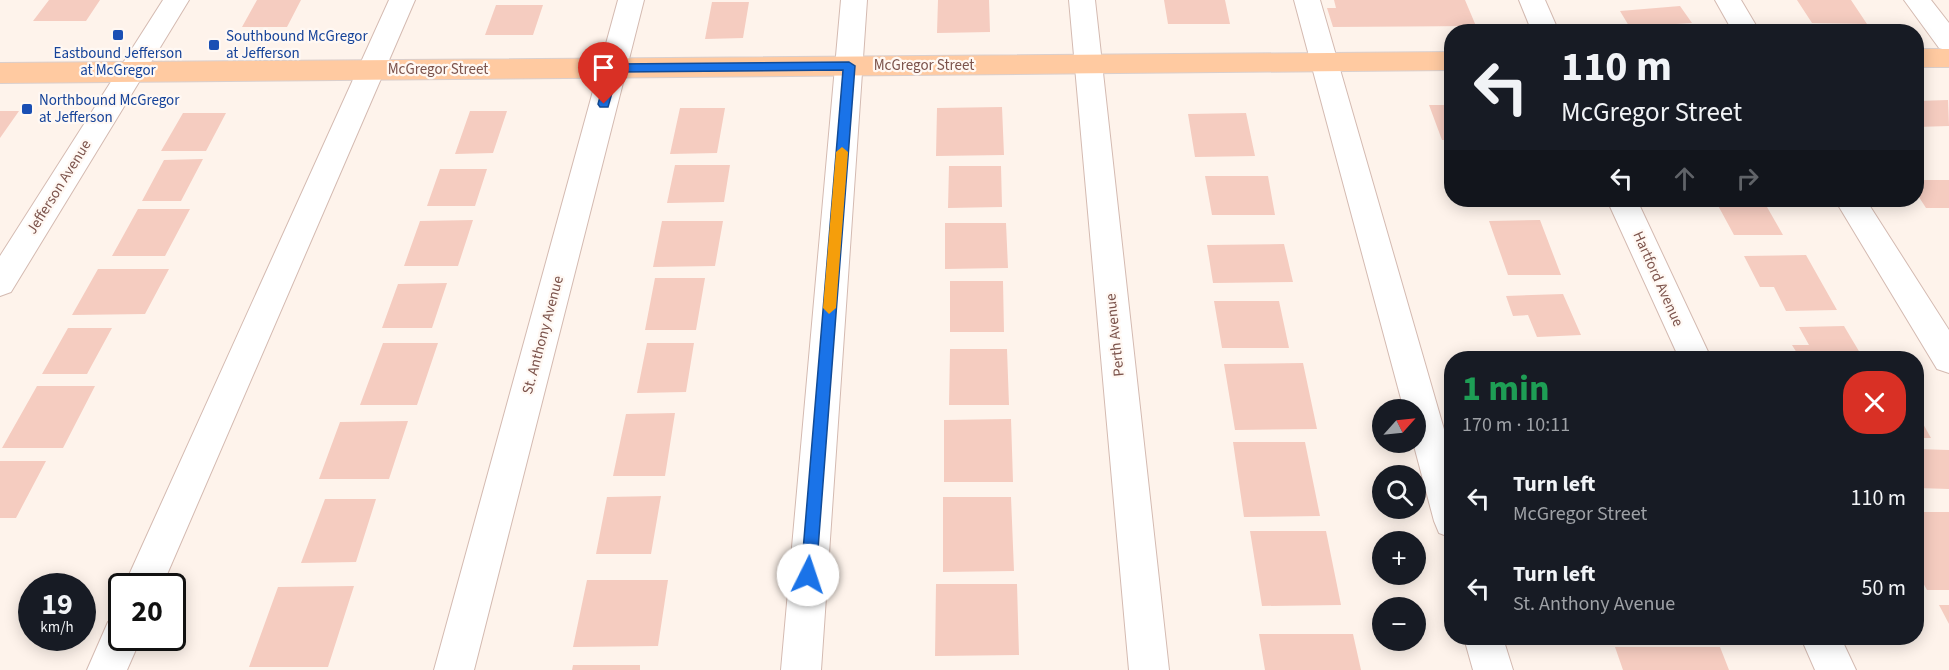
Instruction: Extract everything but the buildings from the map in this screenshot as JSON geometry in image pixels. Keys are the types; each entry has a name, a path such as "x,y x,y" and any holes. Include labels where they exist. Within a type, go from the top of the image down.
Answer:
{"main road":[{"path":"1924,58 1949,58"},
{"name":"McGregor Street","path":"0,73 1444,61"}],"street":[{"name":"Jefferson Avenue","path":"0,283 176,0"},
{"path":"149,573 402,0"},
{"name":"St. Anthony Avenue","path":"454,670 631,0"},
{"path":"801,670 854,0"},
{"name":"Perth Avenue","path":"1082,0 1149,670"},
{"path":"1307,0 1444,492"},
{"path":"1532,0 1542,24"},
{"path":"1728,0 1742,24"},
{"path":"1917,0 1949,42"},
{"name":"Hartford Avenue","path":"1625,207 1692,351"},
{"path":"1854,207 1949,359"},
{"path":"1486,645 1493,670"},
{"path":"1824,645 1836,670"},
{"path":"107,670 115,651"}],"slow traffic":[{"path":"829,308 842,152"}],"place":[{"name":"Eastbound Jefferson at McGregor","path":"118,35"},
{"name":"Southbound McGregor at Jefferson","path":"214,45"},
{"name":"Northbound McGregor at Jefferson","path":"27,109"}],"route":[{"path":"604,104 614,68 849,66 808,575"}]}
